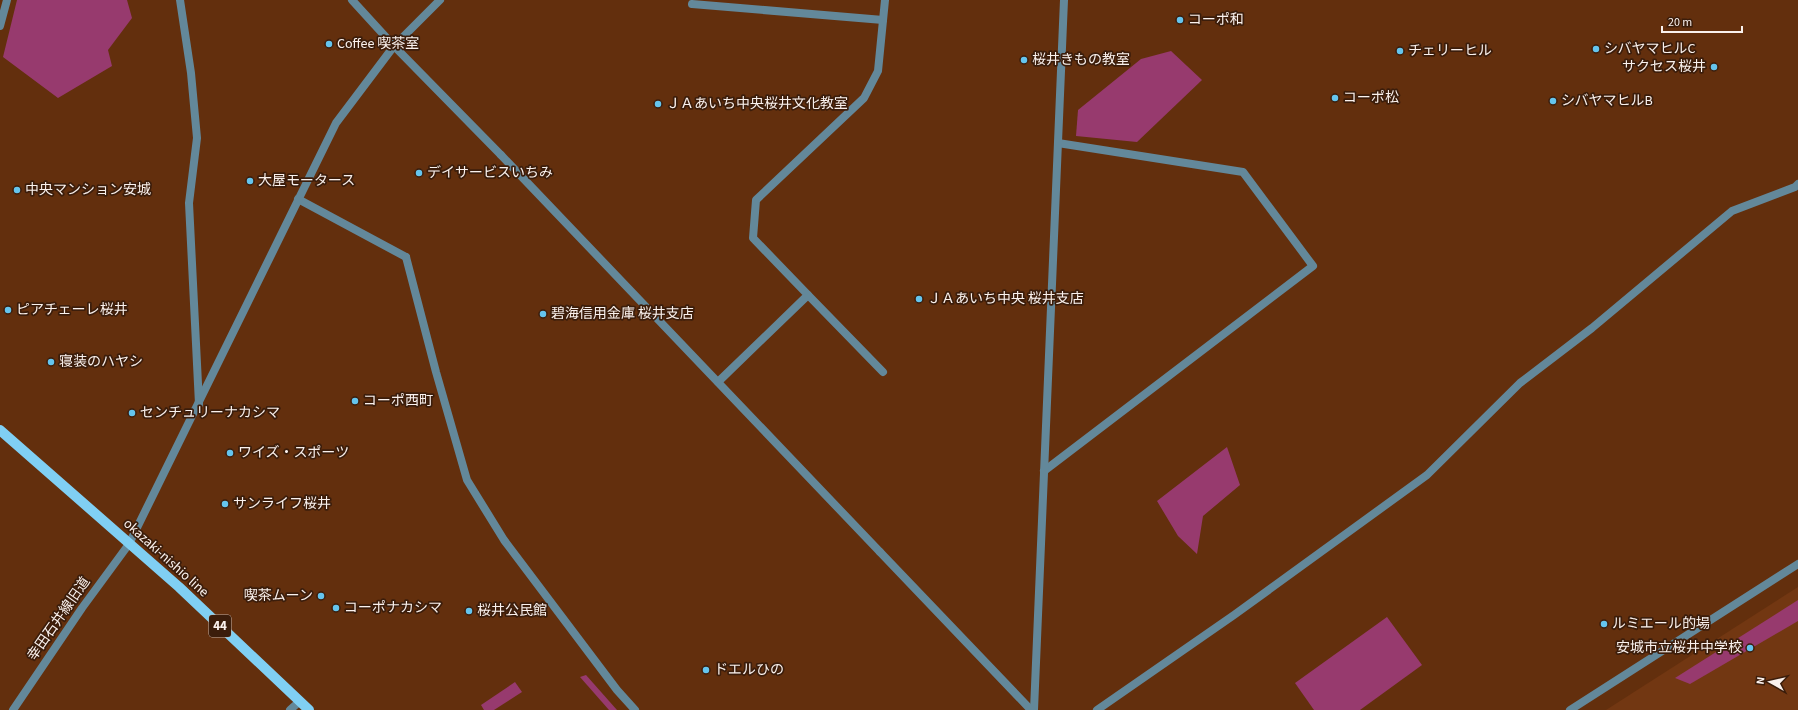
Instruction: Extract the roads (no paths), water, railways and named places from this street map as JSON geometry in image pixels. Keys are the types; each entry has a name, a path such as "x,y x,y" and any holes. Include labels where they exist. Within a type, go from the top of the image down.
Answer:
{"main road":[{"name":"okazaki-nishio line","path":"0,430 179,587 309,710"}],"street":[{"path":"0,26 8,0"},
{"path":"180,0 191,72 197,138 189,203 199,404"},
{"path":"352,0 394,46 501,155 1032,710"},
{"name":"幸田石井線旧道","path":"13,710 82,608 129,544 336,123 394,46 440,0"},
{"path":"883,372 753,238 756,200 864,98 878,71 885,0"},
{"path":"1032,710 1044,471 1064,0"},
{"path":"692,4 883,20"},
{"path":"1044,471 1313,266 1243,172 1058,143"},
{"path":"1097,710 1234,615 1427,476 1520,383 1592,328 1732,211 1795,187 1798,184"},
{"path":"298,199 406,257 436,372 467,480 504,540 617,690 635,710"},
{"path":"718,382 808,295"},
{"path":"1570,710 1798,564"},
{"path":"290,710 300,701"}],"place":[{"name":"コーポ和","path":"1180,20"},
{"name":"Coffee 喫茶室","path":"329,44"},
{"name":"シバヤマヒルC","path":"1596,49"},
{"name":"チェリーヒル","path":"1400,51"},
{"name":"桜井きもの教室","path":"1024,60"},
{"name":"サクセス桜井","path":"1714,67"},
{"name":"コーポ松","path":"1335,98"},
{"name":"シバヤマヒルB","path":"1553,101"},
{"name":"ＪＡあいち中央桜井文化教室","path":"658,104"},
{"name":"デイサービスいちみ","path":"419,173"},
{"name":"大屋モータース","path":"250,181"},
{"name":"中央マンション安城","path":"17,190"},
{"name":"ＪＡあいち中央 桜井支店","path":"919,299"},
{"name":"ピアチェーレ桜井","path":"8,310"},
{"name":"碧海信用金庫 桜井支店","path":"543,314"},
{"name":"寝装のハヤシ","path":"51,362"},
{"name":"コーポ西町","path":"355,401"},
{"name":"センチュリーナカシマ","path":"132,413"},
{"name":"ワイズ・スポーツ","path":"230,453"},
{"name":"サンライフ桜井","path":"225,504"},
{"name":"喫茶ムーン","path":"321,596"},
{"name":"コーポナカシマ","path":"336,608"},
{"name":"桜井公民館","path":"469,611"},
{"name":"ルミエール的場","path":"1604,624"},
{"name":"安城市立桜井中学校","path":"1750,648"},
{"name":"ドエルひの","path":"706,670"}]}
